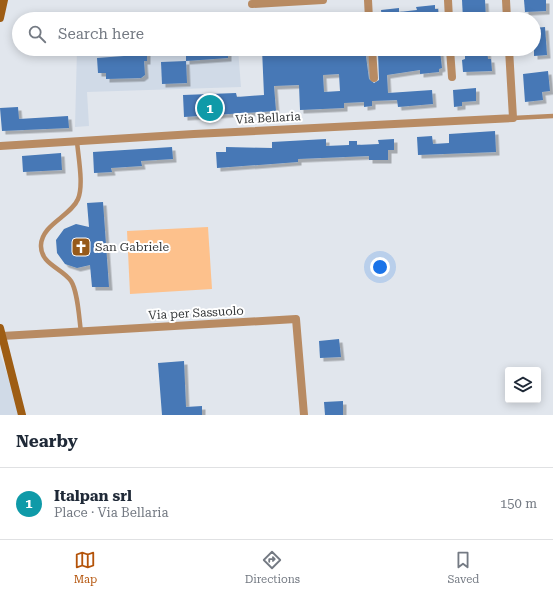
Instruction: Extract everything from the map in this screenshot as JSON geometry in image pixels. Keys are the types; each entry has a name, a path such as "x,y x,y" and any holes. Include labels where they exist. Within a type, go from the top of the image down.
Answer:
{"main road":[{"path":"0,18 4,0"},
{"name":"Via per Sassuolo","path":"1,332 22,415"}],"street":[{"path":"252,4 323,0"},
{"path":"368,0 369,12"},
{"path":"448,0 449,12"},
{"path":"506,0 507,12"},
{"path":"372,56 374,78"},
{"path":"450,56 452,77"},
{"path":"509,56 513,118"},
{"name":"Via Bellaria","path":"0,146 513,118"},
{"name":"Via per Sassuolo","path":"1,332 81,332 296,319 304,415"}],"lane":[{"path":"513,118 553,116"},
{"path":"77,141 80,188 79,198 49,229 41,246 42,254 46,260 72,282 81,332"}],"shaded area":[{"path":"77,56 239,56 241,87 87,92 89,126 75,127"},
{"path":"208,227 212,289 130,294 127,231"},
{"path":"0,354 22,415 0,415"}],"building":[{"path":"462,0 485,0 486,12 463,12"},
{"path":"524,0 546,0 546,11 525,12"},
{"path":"435,5 435,9 438,9 438,12 399,12 417,10 416,7"},
{"path":"399,8 399,12 381,12 381,10"},
{"path":"541,27 545,27 547,55 541,55"},
{"path":"147,56 147,61 144,61 145,75 141,78 106,79 106,73 98,73 97,58"},
{"path":"186,56 228,56 228,58 186,61"},
{"path":"262,56 366,56 369,79 374,83 379,80 378,56 441,56 442,68 439,69 439,72 420,74 420,70 387,75 388,93 432,90 433,104 398,107 397,100 372,101 372,106 364,107 364,102 344,103 344,108 300,110 299,85 274,86 276,111 184,117 183,95 236,93 237,97 264,95","holes":["339,74 340,91 324,92 323,75"]},
{"path":"465,56 488,56 488,59 491,59 492,71 463,72 462,60 465,59"},
{"path":"186,61 187,83 162,84 161,62"},
{"path":"548,71 550,91 542,92 543,100 525,102 523,74"},
{"path":"476,88 476,101 462,102 462,106 454,107 453,90"},
{"path":"18,107 19,119 68,116 69,128 2,131 0,108"},
{"path":"495,131 496,152 418,155 417,137 432,136 433,144 449,143 449,134"},
{"path":"326,139 326,146 349,145 349,141 357,141 357,145 379,144 378,140 394,139 394,150 388,150 388,160 369,160 369,156 298,159 298,162 217,168 216,152 226,152 226,147 272,148 272,142"},
{"path":"172,147 173,159 141,161 142,166 111,168 112,172 94,173 93,152"},
{"path":"61,153 62,170 23,172 22,156"},
{"name":"San Gabriele","path":"103,202 109,287 92,287 90,265 77,268 65,264 57,253 56,240 64,229 76,224 89,227 87,203"},
{"path":"339,339 341,357 320,358 319,341"},
{"path":"184,361 186,407 202,406 202,415 162,415 158,363"},
{"path":"343,401 343,415 325,415 324,402"}],"place":[{"name":"Italpan srl","path":"210,108"},
{"name":"San Gabriele","path":"81,247"}]}
